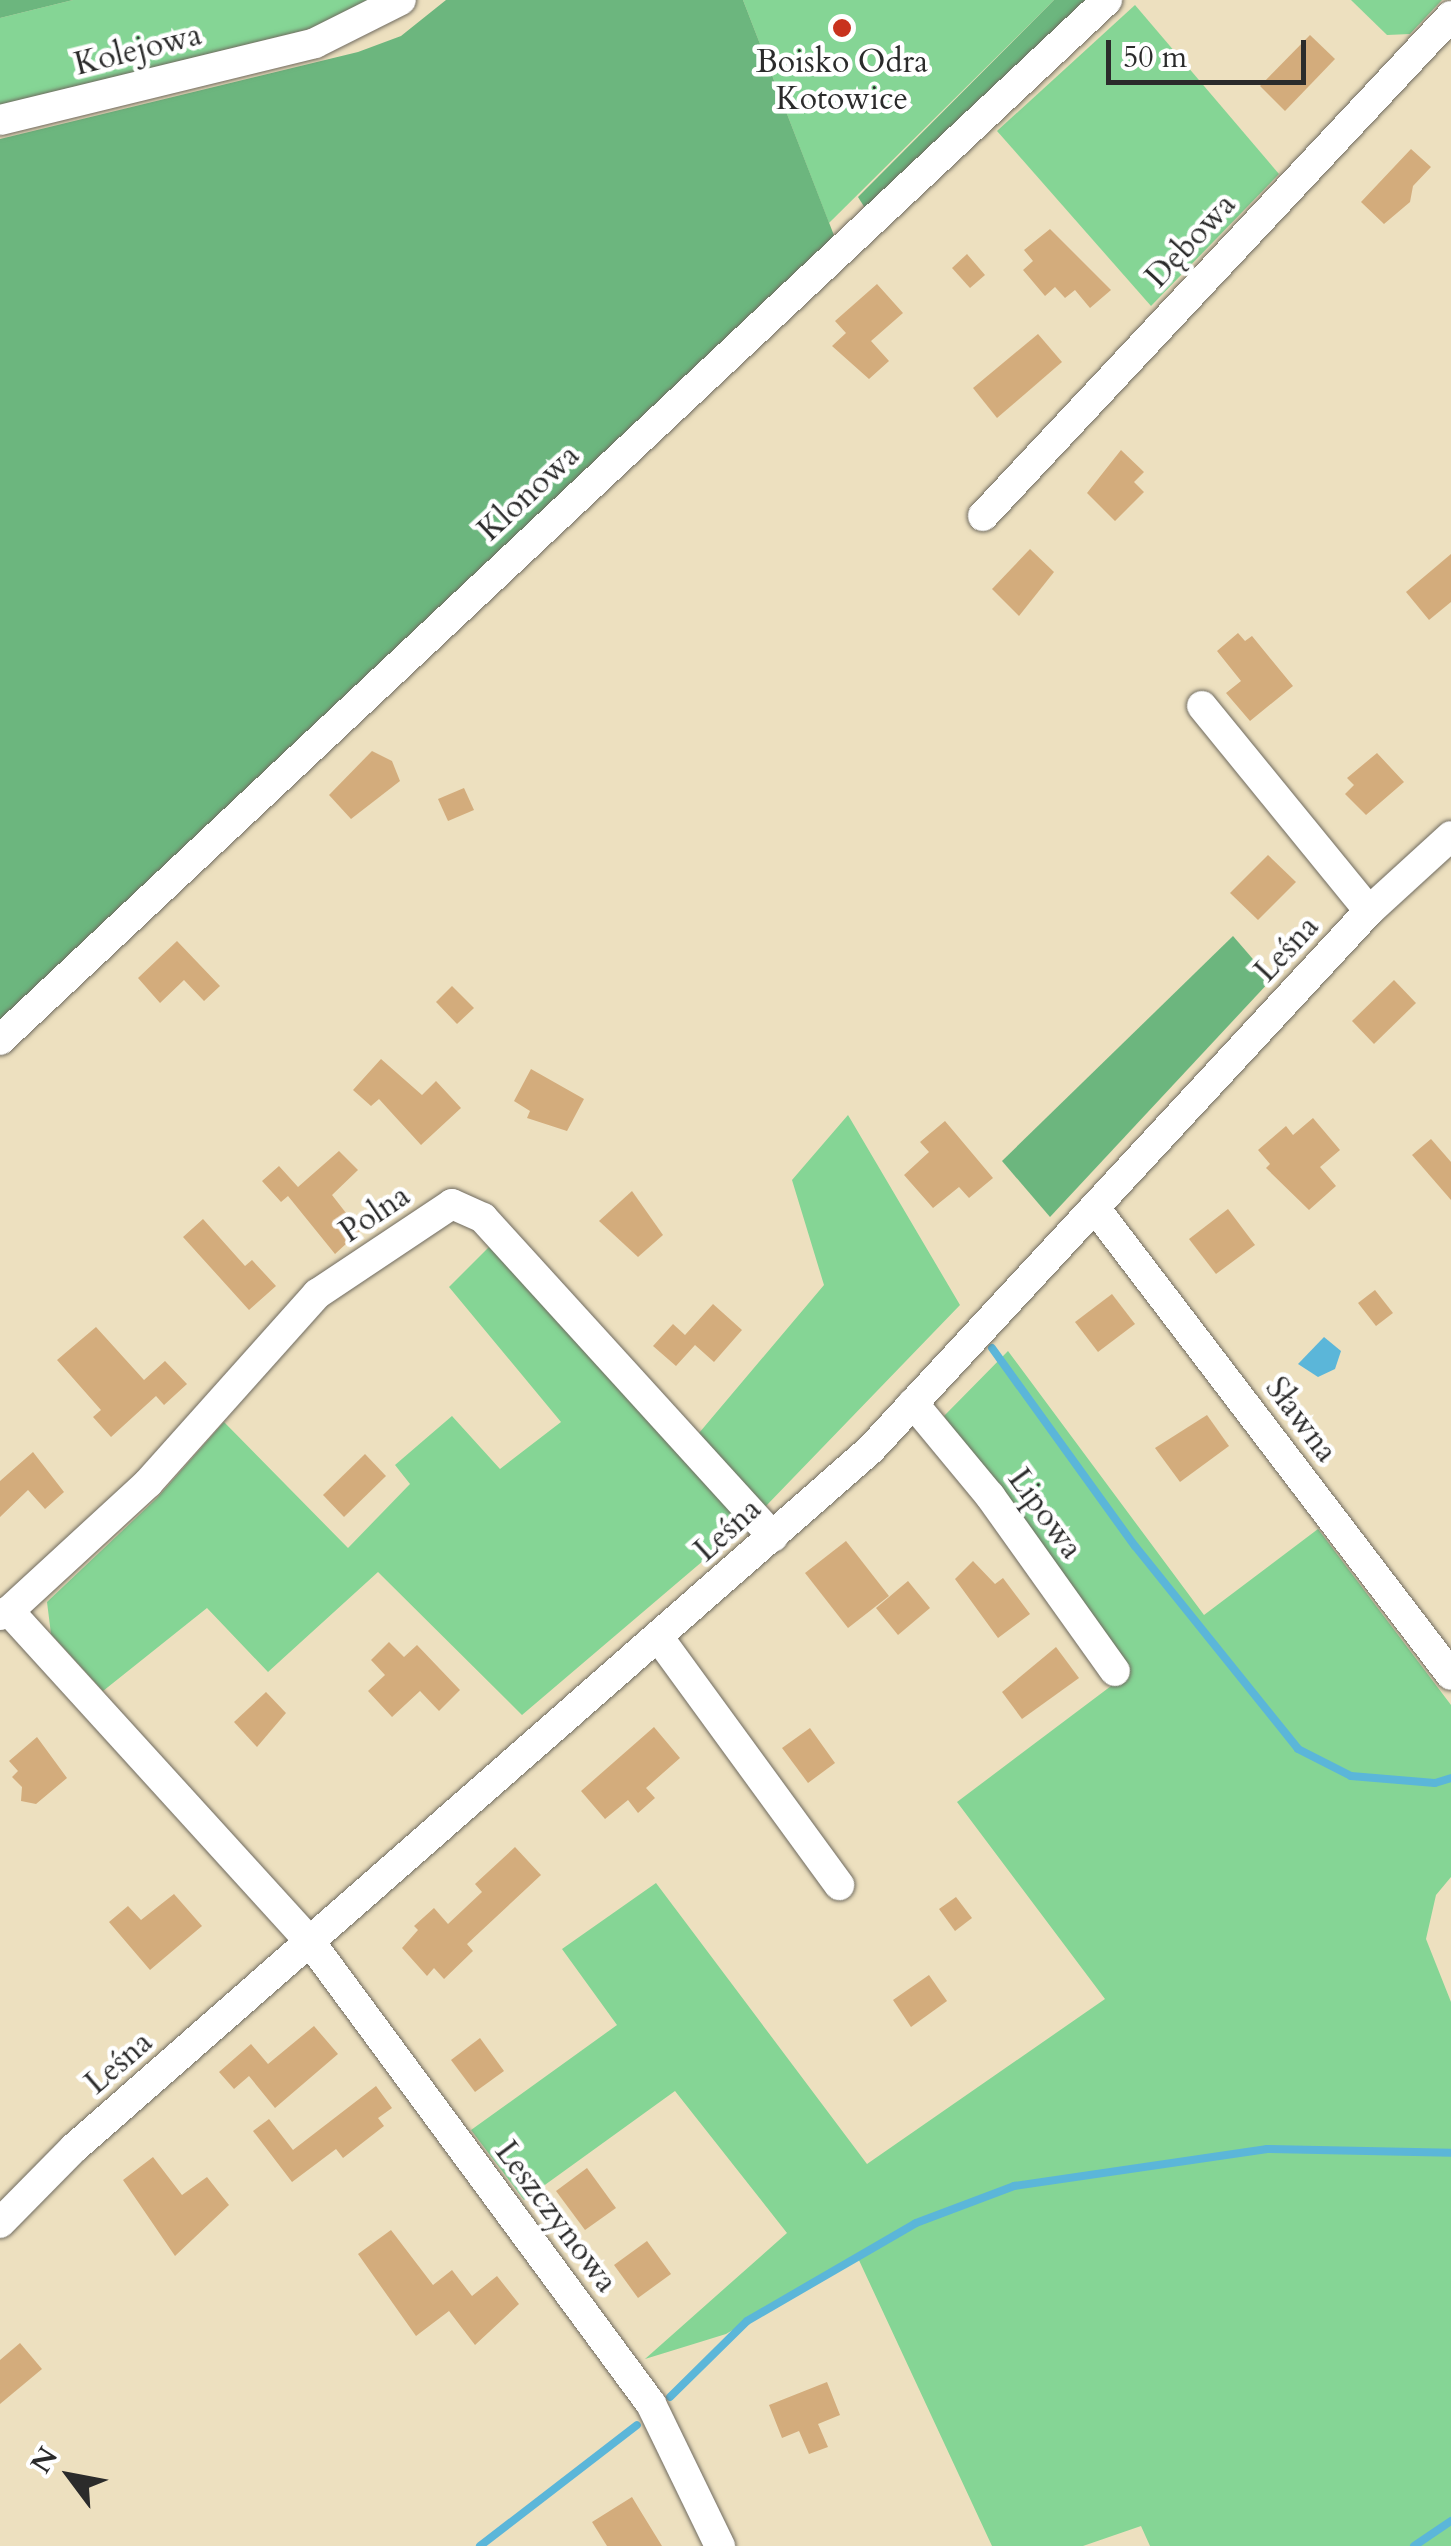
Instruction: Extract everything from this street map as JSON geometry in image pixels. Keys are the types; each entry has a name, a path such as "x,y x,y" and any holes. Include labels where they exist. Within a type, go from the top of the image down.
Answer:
{"street":[{"name":"Kolejowa","path":"0,120 315,43 401,0"},
{"name":"Klonowa","path":"0,1040 1108,0"},
{"name":"Dębowa","path":"983,516 1451,16"},
{"path":"1202,706 1369,912"},
{"name":"Leśna","path":"0,2223 74,2148 774,1537 913,1404 1369,912 1451,836"},
{"name":"Polna","path":"311,1943 5,1613 148,1484 317,1294 452,1204 483,1218 774,1537"},
{"name":"Sławna","path":"1095,1208 1451,1674"},
{"name":"Lipowa","path":"913,1404 990,1496 1116,1671"},
{"path":"659,1638 839,1885"},
{"name":"Leszczynowa","path":"311,1943 652,2404 720,2546"}],"green space":[{"path":"0,0 73,0 0,18"},
{"path":"73,0 374,0 326,25 0,105 0,18"},
{"path":"446,0 743,0 835,238 0,1026 0,139 358,52 401,36"},
{"path":"743,0 1054,0 829,223"},
{"path":"1054,0 1098,0 870,216 858,197"},
{"path":"1351,0 1442,0 1410,34 1387,35"},
{"path":"1135,5 1279,174 1151,306 997,131"},
{"path":"1233,936 1271,980 1050,1217 1002,1161"},
{"path":"848,1115 960,1305 765,1507 694,1439 824,1285 792,1180"},
{"path":"492,1244 744,1526 522,1715 378,1572 268,1672 207,1608 103,1691 51,1634 47,1602 157,1498 224,1422 348,1548 410,1484 395,1465 452,1416 500,1469 561,1422 449,1287"},
{"path":"1008,1351 1204,1615 1318,1529 1451,1705 1451,1877 1436,1895 1426,1939 1451,2002 1451,2546 1150,2546 1141,2526 1083,2546 992,2546 857,2256 726,2334 645,2359 787,2233 675,2091 524,2200 471,2130 617,2025 562,1949 656,1883 867,2164 1105,1999 957,1802 1127,1674 944,1416"}],"water":[{"path":"1324,1337 1341,1351 1335,1369 1318,1377 1298,1364"}],"building":[{"path":"1310,35 1335,59 1285,111 1260,86"},
{"path":"1411,149 1431,167 1413,186 1410,202 1384,224 1361,202"},
{"path":"1050,229 1111,290 1090,308 1075,290 1065,298 1055,287 1045,296 1023,270 1033,261 1024,250"},
{"path":"967,254 985,275 970,288 952,268"},
{"path":"877,284 903,313 871,341 889,361 869,379 832,346 846,333 835,321"},
{"path":"1038,334 1062,362 997,418 973,388"},
{"path":"1121,450 1144,472 1134,482 1144,492 1115,521 1087,493"},
{"path":"1030,549 1054,572 1019,616 992,589"},
{"path":"1451,554 1451,602 1429,620 1406,592"},
{"path":"1238,633 1245,641 1252,636 1293,686 1250,721 1226,693 1241,681 1217,651"},
{"path":"372,751 392,761 400,781 351,819 329,795"},
{"path":"1377,753 1404,782 1366,815 1345,794 1354,785 1347,778"},
{"path":"464,788 474,810 448,821 438,799"},
{"path":"1268,855 1296,882 1258,920 1230,893"},
{"path":"177,941 220,986 204,1001 184,980 160,1003 138,978"},
{"path":"1394,980 1416,1003 1374,1044 1352,1021"},
{"path":"452,986 474,1008 457,1024 436,1002"},
{"path":"381,1059 422,1095 436,1081 461,1108 421,1145 379,1099 371,1106 353,1090"},
{"path":"531,1069 584,1099 567,1131 527,1118 530,1111 514,1101"},
{"path":"1313,1118 1340,1150 1320,1167 1336,1186 1309,1210 1266,1168 1270,1164 1258,1150 1286,1126 1293,1135"},
{"path":"945,1121 993,1178 969,1198 959,1187 933,1208 904,1175 929,1152 920,1142"},
{"path":"1431,1139 1451,1162 1451,1200 1412,1155"},
{"path":"339,1151 358,1170 332,1195 360,1231 335,1254 288,1196 281,1202 262,1181 279,1166 298,1187"},
{"path":"632,1191 663,1235 638,1257 599,1221"},
{"path":"1228,1209 1255,1245 1216,1274 1189,1239"},
{"path":"203,1219 245,1266 252,1260 276,1286 249,1310 183,1237"},
{"path":"1375,1290 1393,1313 1376,1326 1358,1303"},
{"path":"1112,1294 1135,1324 1098,1352 1075,1322"},
{"path":"713,1304 742,1330 714,1362 695,1345 676,1366 653,1346 673,1324 685,1335"},
{"path":"96,1327 144,1380 165,1361 187,1384 164,1405 156,1396 111,1437 93,1417 101,1410 57,1360"},
{"path":"1207,1415 1229,1446 1180,1482 1155,1448"},
{"path":"33,1452 64,1492 45,1509 28,1490 0,1517 0,1481"},
{"path":"365,1454 386,1476 344,1517 323,1495"},
{"path":"846,1541 889,1596 848,1628 805,1573"},
{"path":"973,1561 995,1584 1003,1578 1030,1614 998,1638 955,1579"},
{"path":"908,1581 930,1608 898,1635 876,1608"},
{"path":"389,1642 404,1657 417,1645 460,1690 439,1711 420,1691 392,1717 368,1691 385,1675 371,1660"},
{"path":"1056,1647 1079,1678 1022,1719 1002,1692"},
{"path":"266,1692 286,1713 257,1747 234,1722"},
{"path":"654,1727 680,1758 646,1788 655,1798 638,1813 628,1800 605,1819 581,1791"},
{"path":"810,1728 835,1763 808,1783 782,1748"},
{"path":"37,1737 67,1778 36,1804 21,1801 22,1787 12,1777 18,1771 9,1761"},
{"path":"515,1847 541,1875 467,1944 473,1951 444,1979 434,1968 427,1976 402,1948 418,1930 414,1926 434,1908 448,1924 482,1892 475,1884"},
{"path":"174,1894 202,1926 150,1970 109,1922 128,1906 141,1920"},
{"path":"956,1897 972,1918 955,1931 939,1909"},
{"path":"929,1975 947,2001 911,2027 893,2000"},
{"path":"314,2026 338,2054 275,2108 249,2076 234,2089 219,2072 251,2044 268,2064"},
{"path":"480,2038 504,2071 475,2092 451,2060"},
{"path":"376,2086 392,2108 378,2118 384,2126 343,2158 336,2149 292,2182 253,2131 269,2119 293,2150"},
{"path":"153,2157 182,2195 207,2177 229,2205 175,2256 123,2180"},
{"path":"587,2168 616,2208 585,2230 556,2191"},
{"path":"391,2230 433,2285 452,2270 472,2296 497,2276 519,2304 475,2345 449,2311 416,2336 358,2254"},
{"path":"647,2241 671,2274 638,2298 614,2265"},
{"path":"20,2343 42,2369 0,2404 0,2360"},
{"path":"827,2382 840,2415 818,2424 828,2447 809,2454 799,2431 782,2438 769,2405"},
{"path":"632,2497 662,2546 607,2546 592,2522"}],"waterway":[{"path":"992,1348 1135,1546 1298,1749 1351,1776 1435,1783 1451,1778"},
{"path":"670,2397 747,2321 916,2223 1014,2186 1267,2149 1451,2153"},
{"path":"480,2546 637,2425"},
{"path":"1414,2546 1451,2521"}],"place":[{"name":"Boisko Odra Kotowice","path":"842,28"}]}
